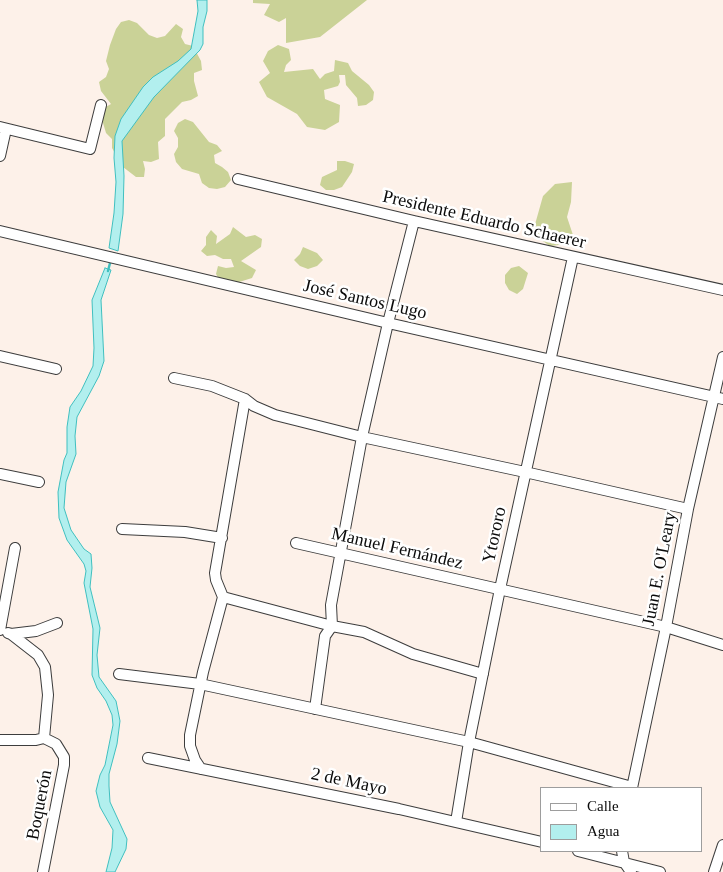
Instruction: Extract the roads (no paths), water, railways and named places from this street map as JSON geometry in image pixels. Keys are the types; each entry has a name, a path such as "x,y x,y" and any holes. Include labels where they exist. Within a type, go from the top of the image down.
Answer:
{"street":[{"path":"0,156 3,128 90,149 101,105"},
{"name":"Presidente Eduardo Schaerer","path":"238,179 414,221 723,290"},
{"path":"315,709 325,636 332,626 331,605 362,437 414,221"},
{"name":"José Santos Lugo","path":"0,231 388,323 719,398"},
{"name":"Ytororo","path":"456,822 469,742 500,589 573,257"},
{"path":"0,356 56,370"},
{"name":"Juan E. O'Leary","path":"632,787 666,627 688,509 719,398 723,357"},
{"path":"174,378 212,386 245,399 254,406 275,415 362,437 688,509"},
{"path":"201,769 194,760 190,746 190,735 200,684 223,597 215,572 245,399"},
{"path":"0,474 39,482"},
{"path":"122,528 185,532 222,538"},
{"name":"Manuel Fernández","path":"296,543 666,627 723,645"},
{"path":"0,740 36,740 44,738 48,695 45,668 38,655 11,634 0,630 15,548"},
{"path":"223,597 332,626 364,632 413,654 483,674"},
{"path":"11,634 36,630 57,623"},
{"path":"119,674 200,684 469,742 628,787"},
{"name":"Boquerón","path":"43,872 64,765 64,757 56,744 44,738"},
{"name":"2 de Mayo","path":"148,758 456,822 540,842"},
{"path":"714,872 723,845"},
{"path":"582,852 660,872"},
{"path":"622,852 624,862 631,872"}],"water":[{"path":"197,0 207,0 207,11 203,27 203,44 200,50 154,97 122,141 124,176 123,214 118,251 109,248 116,182 115,136 121,119 143,87 153,77 178,61 191,49 198,11"},
{"path":"105,268 111,270 101,300 104,361 99,376 77,417 76,454 66,482 64,508 71,530 84,549 91,554 90,587 100,628 97,655 99,677 116,701 120,721 117,744 109,774 109,786 110,802 127,839 126,849 115,872 106,872 112,848 113,830 100,807 96,791 105,765 113,725 112,715 92,675 93,629 84,583 86,571 84,564 67,540 59,518 58,492 67,453 67,427 70,407 81,391 93,366 92,300"}],"waterway":[{"path":"108,271 111,259"}]}
